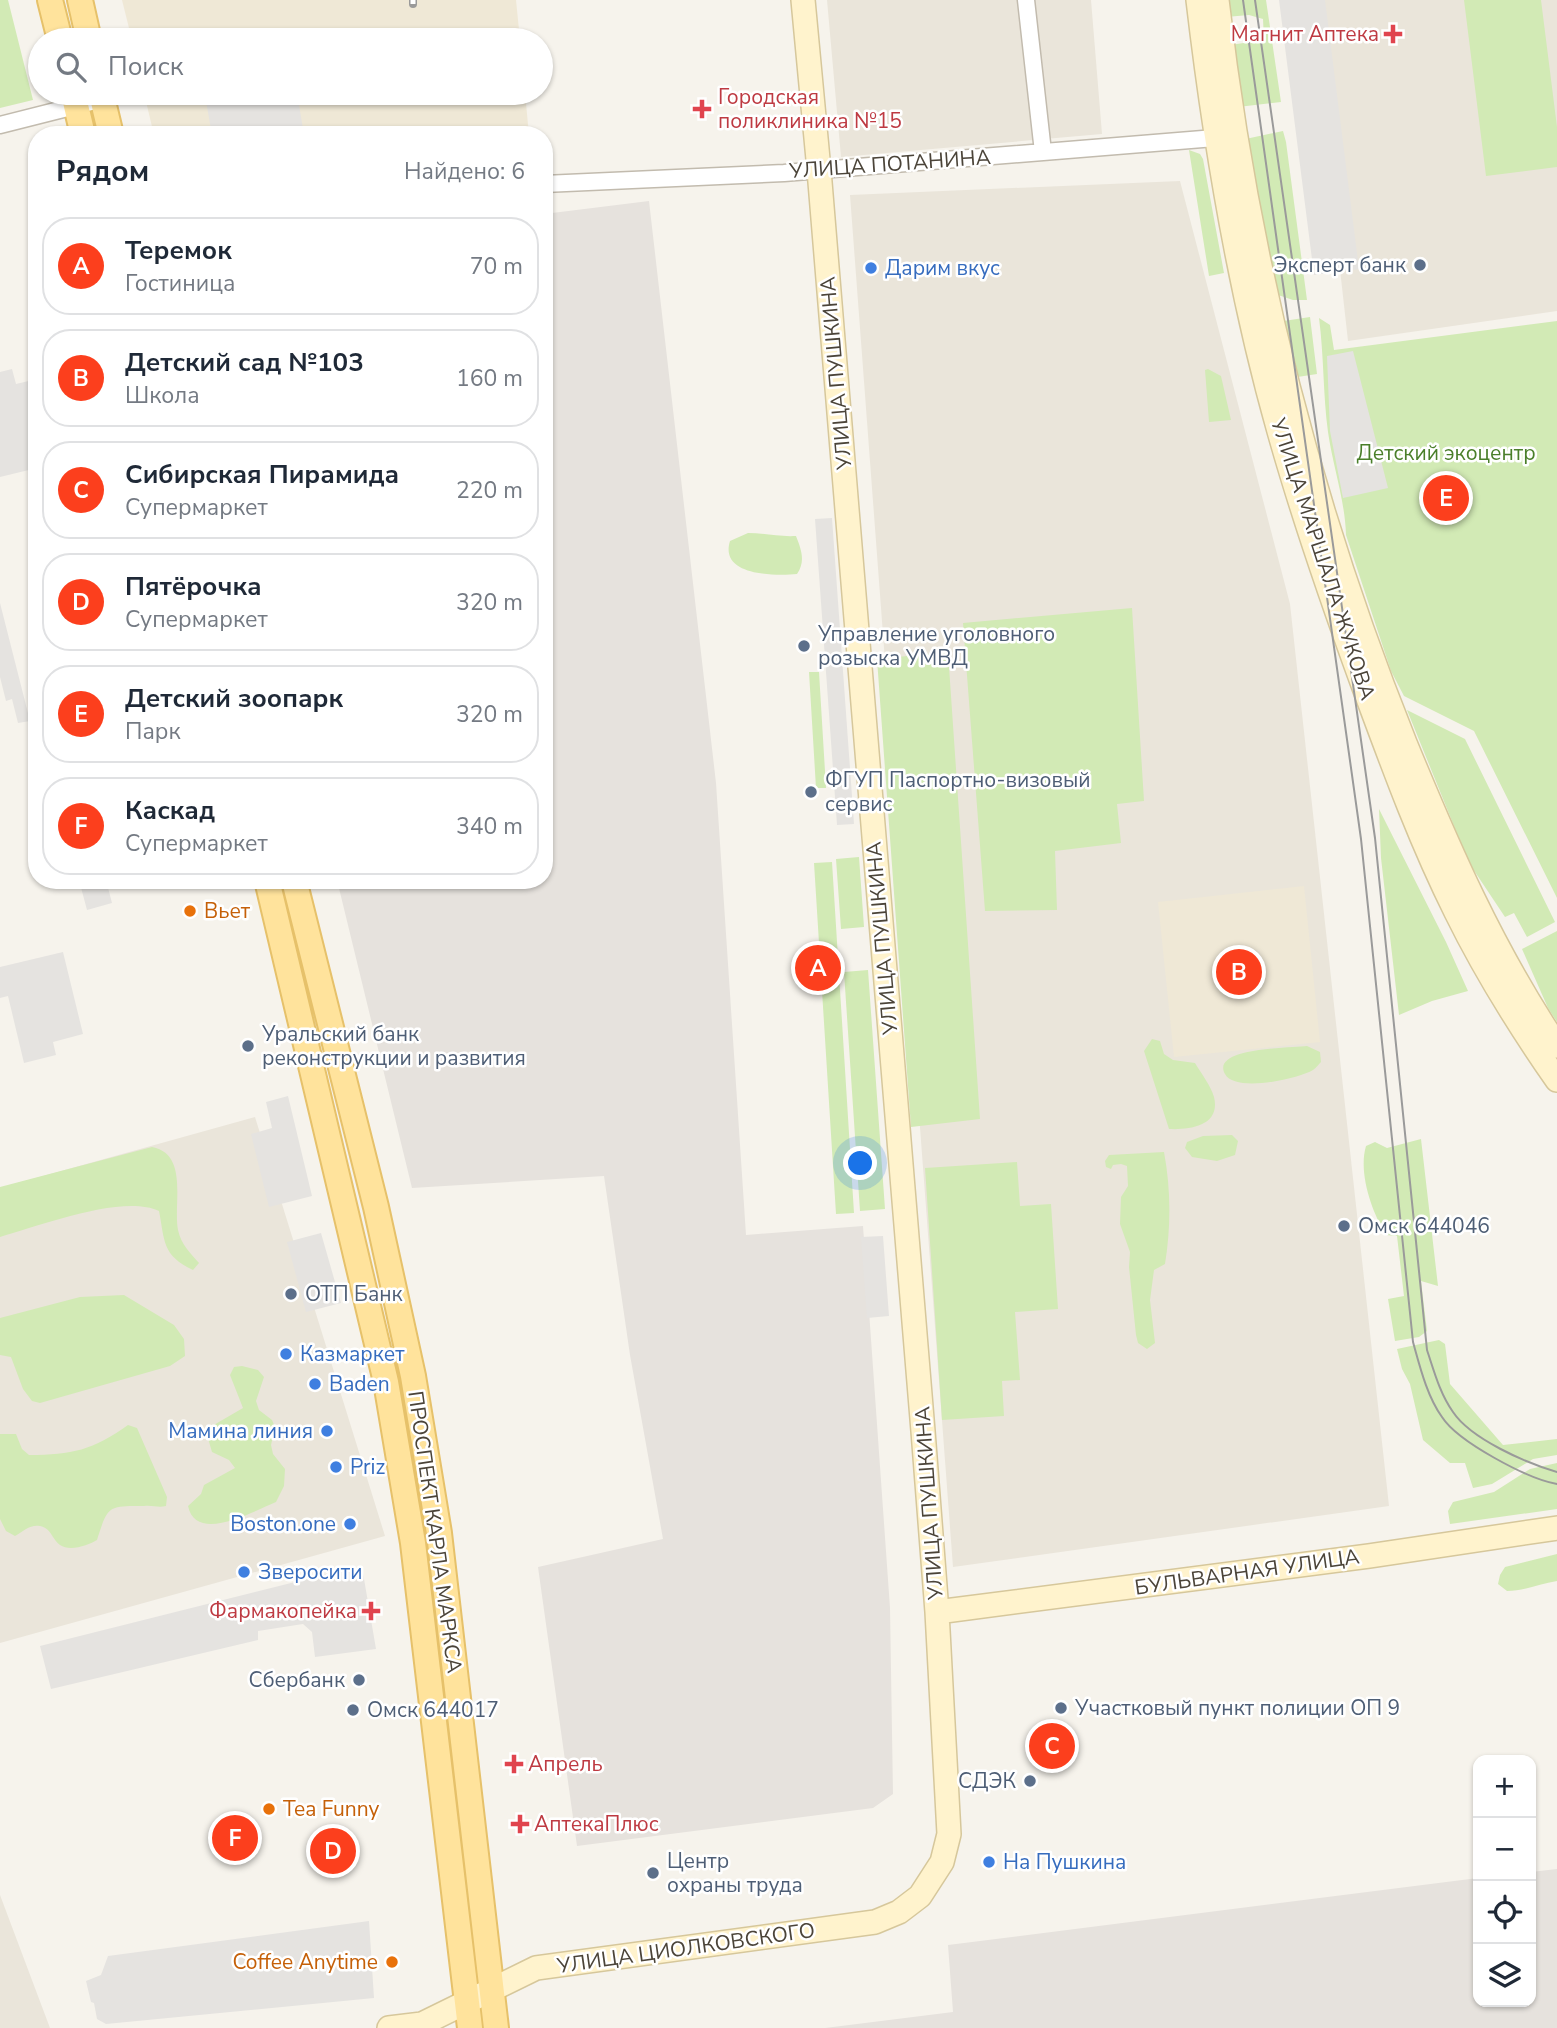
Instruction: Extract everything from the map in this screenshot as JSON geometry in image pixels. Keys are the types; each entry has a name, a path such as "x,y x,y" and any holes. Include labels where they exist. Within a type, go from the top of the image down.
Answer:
{"main road":[{"path":"50,0 57,28"},
{"path":"80,0 86,28"},
{"name":"УЛИЦА ПУШКИНА","path":"803,0 937,1612 949,1834"},
{"name":"УЛИЦА МАРШАЛА ЖУКОВА","path":"1198,0 1226,140 1288,391 1363,634 1439,825 1474,904 1506,964 1557,1046"},
{"name":"УЛИЦА МАРШАЛА ЖУКОВА","path":"1217,0 1226,140 1239,264 1279,430 1331,596 1420,833 1456,912 1507,1003 1557,1080"},
{"path":"76,105 81,126"},
{"path":"104,105 109,126"},
{"name":"ПРОСПЕКТ КАРЛА МАРКСА","path":"269,889 386,1382 413,1544 468,2016"},
{"name":"ПРОСПЕКТ КАРЛА МАРКСА","path":"296,889 376,1207 413,1376 439,1533 496,2028"},
{"path":"372,1318 399,1313"},
{"path":"386,1382 413,1376"},
{"name":"БУЛЬВАРНАЯ УЛИЦА","path":"937,1612 1368,1556 1557,1528"},
{"name":"УЛИЦА ЦИОЛКОВСКОГО","path":"389,2028 468,2016 492,1989 536,1968 875,1922 899,1912 920,1896 943,1862 949,1834"}],"street":[{"path":"1026,0 1043,152"},
{"path":"0,125 57,105"},
{"name":"УЛИЦА ПОТАНИНА","path":"553,184 819,170 1226,140"}],"shaded area":[{"path":"122,0 516,0 519,28 129,28"},
{"path":"827,0 1091,0 1102,134 841,157"},
{"path":"1279,0 1325,0 1359,269 1314,275"},
{"path":"1310,0 1557,0 1557,311 1348,341"},
{"path":"147,105 526,105 528,126 152,126"},
{"path":"207,105 299,105 302,126 210,126"},
{"path":"1180,181 1290,604 1389,1506 953,1567 850,195"},
{"path":"649,201 716,783 746,1235 863,1226 890,1608 893,1794 873,1808 577,1846 538,1567 663,1539 630,1355 604,1176 412,1188 339,889 553,889 553,213"},
{"path":"1353,351 1388,488 1343,498 1330,431 1327,356"},
{"path":"12,369 16,384 28,381 28,470 0,477 0,372"},
{"path":"832,518 854,824 837,825 815,519"},
{"path":"0,603 28,721 18,723 12,699 6,701 0,677"},
{"path":"1304,886 1320,1042 1174,1057 1158,902"},
{"path":"81,889 108,889 112,903 87,910"},
{"path":"63,952 83,1034 53,1042 56,1055 24,1063 8,996 0,998 0,967"},
{"path":"288,1096 312,1196 269,1207 251,1134 272,1128 266,1102"},
{"path":"255,1117 385,1536 0,1643 0,1188"},
{"path":"321,1233 341,1303 306,1312 287,1242"},
{"path":"883,1236 889,1316 867,1318 861,1237"},
{"path":"355,1567 363,1573 376,1649 315,1657 312,1632 303,1624 258,1631 258,1640 51,1689 40,1646"},
{"path":"1557,1869 1557,2028 825,2028 953,2012 948,1945 1473,1879 1473,2007 1536,2007 1536,1871"},
{"path":"0,1895 50,2028 0,2028"},
{"path":"369,1921 374,1998 106,2024 97,2019 94,2003 91,2002 86,1981 101,1975 108,1956"}],"green space":[{"path":"0,0 8,0 28,80 28,101 0,108"},
{"path":"1224,0 1266,0 1281,102 1238,107 1230,45 1264,40 1263,19 1249,15 1226,17"},
{"path":"1464,0 1541,0 1557,127 1557,167 1486,176"},
{"path":"1283,131 1307,300 1293,300 1275,294 1241,140"},
{"path":"1189,150 1200,154 1203,159 1224,273 1209,276"},
{"path":"1310,317 1317,374 1291,378 1277,322"},
{"name":"Детский экоцентр","path":"1319,318 1330,325 1334,350 1557,321 1557,898 1474,731 1404,696 1391,671 1346,535 1328,432"},
{"path":"1205,370 1221,376 1231,420 1209,422"},
{"path":"748,533 796,536 802,560 797,574 763,574 741,567 733,561 729,553 730,541"},
{"path":"1132,608 1144,801 1117,804 1121,843 1055,851 1057,910 985,911 963,623"},
{"path":"948,652 980,1119 911,1127 877,659"},
{"path":"809,672 819,672 826,788 816,788"},
{"path":"1407,710 1465,739 1555,922 1527,937 1514,913 1505,917 1469,863"},
{"path":"1379,809 1468,991 1432,1001 1399,1015 1381,858"},
{"path":"859,857 864,927 841,929 836,859"},
{"path":"832,862 854,1213 836,1214 814,863"},
{"path":"1557,931 1557,1022 1522,949"},
{"path":"868,970 885,1209 860,1211 844,972"},
{"path":"1152,1039 1160,1041 1164,1054 1173,1060 1195,1063 1208,1084 1215,1107 1213,1114 1202,1124 1169,1129 1144,1051"},
{"path":"1307,1046 1320,1052 1321,1062 1305,1074 1267,1082 1241,1083 1231,1080 1225,1074 1224,1065 1241,1054"},
{"path":"1232,1135 1238,1141 1235,1155 1217,1161 1192,1157 1185,1148 1187,1142 1203,1136"},
{"path":"1421,1139 1438,1286 1421,1281 1427,1331 1419,1337 1395,1341 1388,1299 1404,1296 1397,1236 1386,1235 1376,1215 1365,1180 1364,1157 1366,1146 1375,1142 1387,1148"},
{"path":"152,1147 164,1152 175,1169 178,1230 189,1252 199,1263 193,1270 170,1253 164,1239 159,1211 143,1207 103,1209 58,1219 0,1237 0,1187"},
{"path":"1164,1152 1169,1194 1168,1236 1165,1264 1154,1270 1150,1300 1155,1343 1147,1349 1138,1343 1136,1335 1130,1252 1120,1224 1121,1197 1128,1186 1127,1166 1113,1165 1111,1169 1106,1167 1105,1161 1109,1155"},
{"path":"1017,1162 1020,1206 1051,1204 1058,1309 1015,1312 1020,1380 1002,1381 1004,1416 942,1420 925,1168"},
{"path":"124,1295 174,1325 184,1339 185,1356 170,1366 40,1403 32,1401 23,1389 11,1357 0,1355 0,1318 80,1297"},
{"path":"1439,1340 1445,1344 1450,1384 1503,1445 1557,1439 1557,1455 1533,1459 1492,1484 1473,1488 1465,1463 1450,1463 1423,1440 1410,1384 1402,1369 1397,1349"},
{"path":"234,1367 258,1370 264,1377 256,1401 259,1410 272,1420 275,1427 271,1445 273,1454 285,1469 284,1486 276,1502 227,1522 202,1523 193,1517 188,1506 201,1494 204,1485 235,1468 229,1460 212,1452 207,1435 212,1426 243,1408 230,1375"},
{"path":"128,1425 137,1428 167,1497 166,1506 123,1506 111,1510 104,1520 97,1540 79,1547 60,1545 47,1529 40,1526 30,1527 15,1536 6,1531 0,1519 0,1434 16,1434 22,1449 29,1455 58,1454 93,1445"},
{"path":"1557,1463 1557,1509 1450,1524 1448,1511 1453,1502 1494,1492 1530,1469"},
{"path":"1557,1554 1557,1581 1513,1591 1507,1591 1498,1584 1505,1567"}],"tram line":[{"path":"1243,0 1361,839 1413,1342 1432,1400 1450,1427 1495,1458 1529,1475 1557,1484"},
{"path":"1255,0 1375,838 1427,1350 1444,1398 1461,1422 1500,1449 1557,1472"}],"place":[{"name":"Магнит Аптека","path":"1393,34"},
{"name":"Городская поликлиника №15","path":"702,109"},
{"name":"Эксперт банк","path":"1420,265"},
{"name":"Дарим вкус","path":"871,268"},
{"name":"Детский зоопарк","path":"1446,498"},
{"name":"Управление уголовного розыска УМВД","path":"804,646"},
{"name":"ФГУП Паспортно-визовый сервис","path":"811,792"},
{"name":"Вьет","path":"190,911"},
{"name":"Теремок","path":"818,968"},
{"name":"Детский сад №103","path":"1239,972"},
{"name":"Уральский банк реконструкции и развития","path":"248,1046"},
{"name":"Омск 644046","path":"1344,1226"},
{"name":"ОТП Банк","path":"291,1294"},
{"name":"Казмаркет","path":"286,1354"},
{"name":"Baden","path":"315,1384"},
{"name":"Мамина линия","path":"327,1431"},
{"name":"Priz","path":"336,1467"},
{"name":"Boston.one","path":"350,1524"},
{"name":"Зверосити","path":"244,1572"},
{"name":"Фармакопейка","path":"371,1611"},
{"name":"Сбербанк","path":"359,1680"},
{"name":"Участковый пункт полиции ОП 9","path":"1061,1708"},
{"name":"Омск 644017","path":"353,1710"},
{"name":"Сибирская Пирамида","path":"1052,1746"},
{"name":"Апрель","path":"514,1764"},
{"name":"СДЭК","path":"1030,1781"},
{"name":"Tea Funny","path":"269,1809"},
{"name":"АптекаПлюс","path":"520,1824"},
{"name":"Каскад","path":"235,1838"},
{"name":"Пятёрочка","path":"333,1851"},
{"name":"На Пушкина","path":"989,1862"},
{"name":"Центр охраны труда","path":"653,1873"},
{"name":"Coffee Anytime","path":"392,1962"}]}
